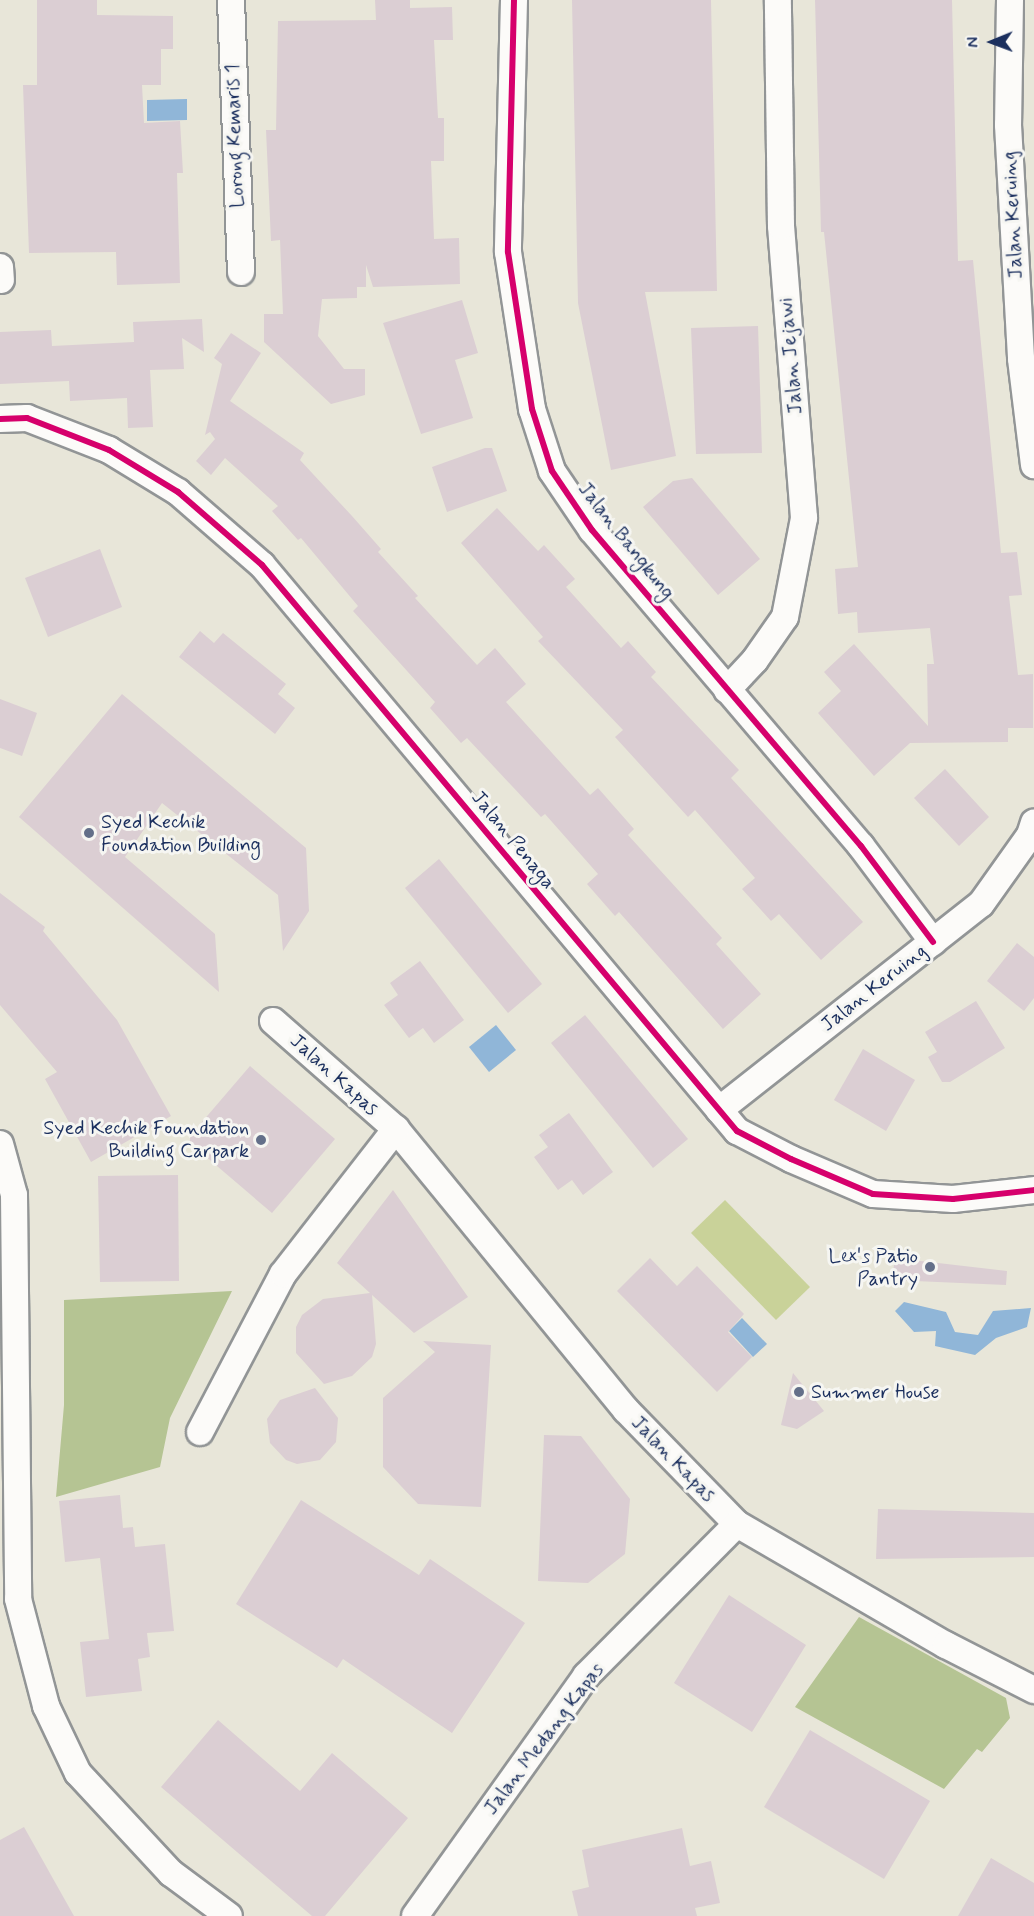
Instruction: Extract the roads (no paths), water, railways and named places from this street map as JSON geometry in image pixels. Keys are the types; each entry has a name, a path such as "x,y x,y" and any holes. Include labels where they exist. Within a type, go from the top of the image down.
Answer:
{"street":[{"name":"Lorong Kemaris 1","path":"231,0 241,272"},
{"name":"Jalan Bangkung","path":"514,0 508,252 532,409 552,471 592,530 861,846 933,942"},
{"name":"Jalan Jejawi","path":"727,690 755,660 786,617 804,518 781,226 778,0"},
{"name":"Jalan Keruing","path":"1010,0 1009,136 1021,359 1034,465"},
{"path":"0,267 1,280"},
{"name":"Jalan Penaga","path":"0,419 27,418 109,450 178,492 262,566 737,1131 791,1160 873,1194 953,1199 1034,1190"},
{"name":"Jalan Keruing","path":"719,1110 981,903 1030,835 1034,823"},
{"name":"Jalan Kapas","path":"273,1021 396,1129 626,1410 737,1524 946,1646 1034,1690"},
{"name":"Jalan Kapas","path":"200,1432 283,1274 396,1129"},
{"path":"0,1144 14,1195 18,1599 46,1706 78,1773 171,1873 229,1916"},
{"name":"Jalan Medang Kapas","path":"415,1916 586,1676 737,1524"}],"water":[{"path":"187,99 187,120 147,121 147,100"},
{"path":"496,1025 516,1050 489,1072 469,1047"},
{"path":"904,1302 946,1312 955,1332 978,1335 993,1311 1031,1308 1027,1327 996,1338 975,1355 935,1346 936,1331 914,1332 895,1311"},
{"path":"742,1318 767,1344 753,1357 729,1331"}],"place":[{"name":"Syed Kechik Foundation Building","path":"89,833"},
{"name":"Syed Kechik Foundation Building Carpark","path":"261,1140"},
{"name":"Lex's Patio Pantry","path":"930,1267"},
{"name":"Summer House","path":"799,1392"}]}
